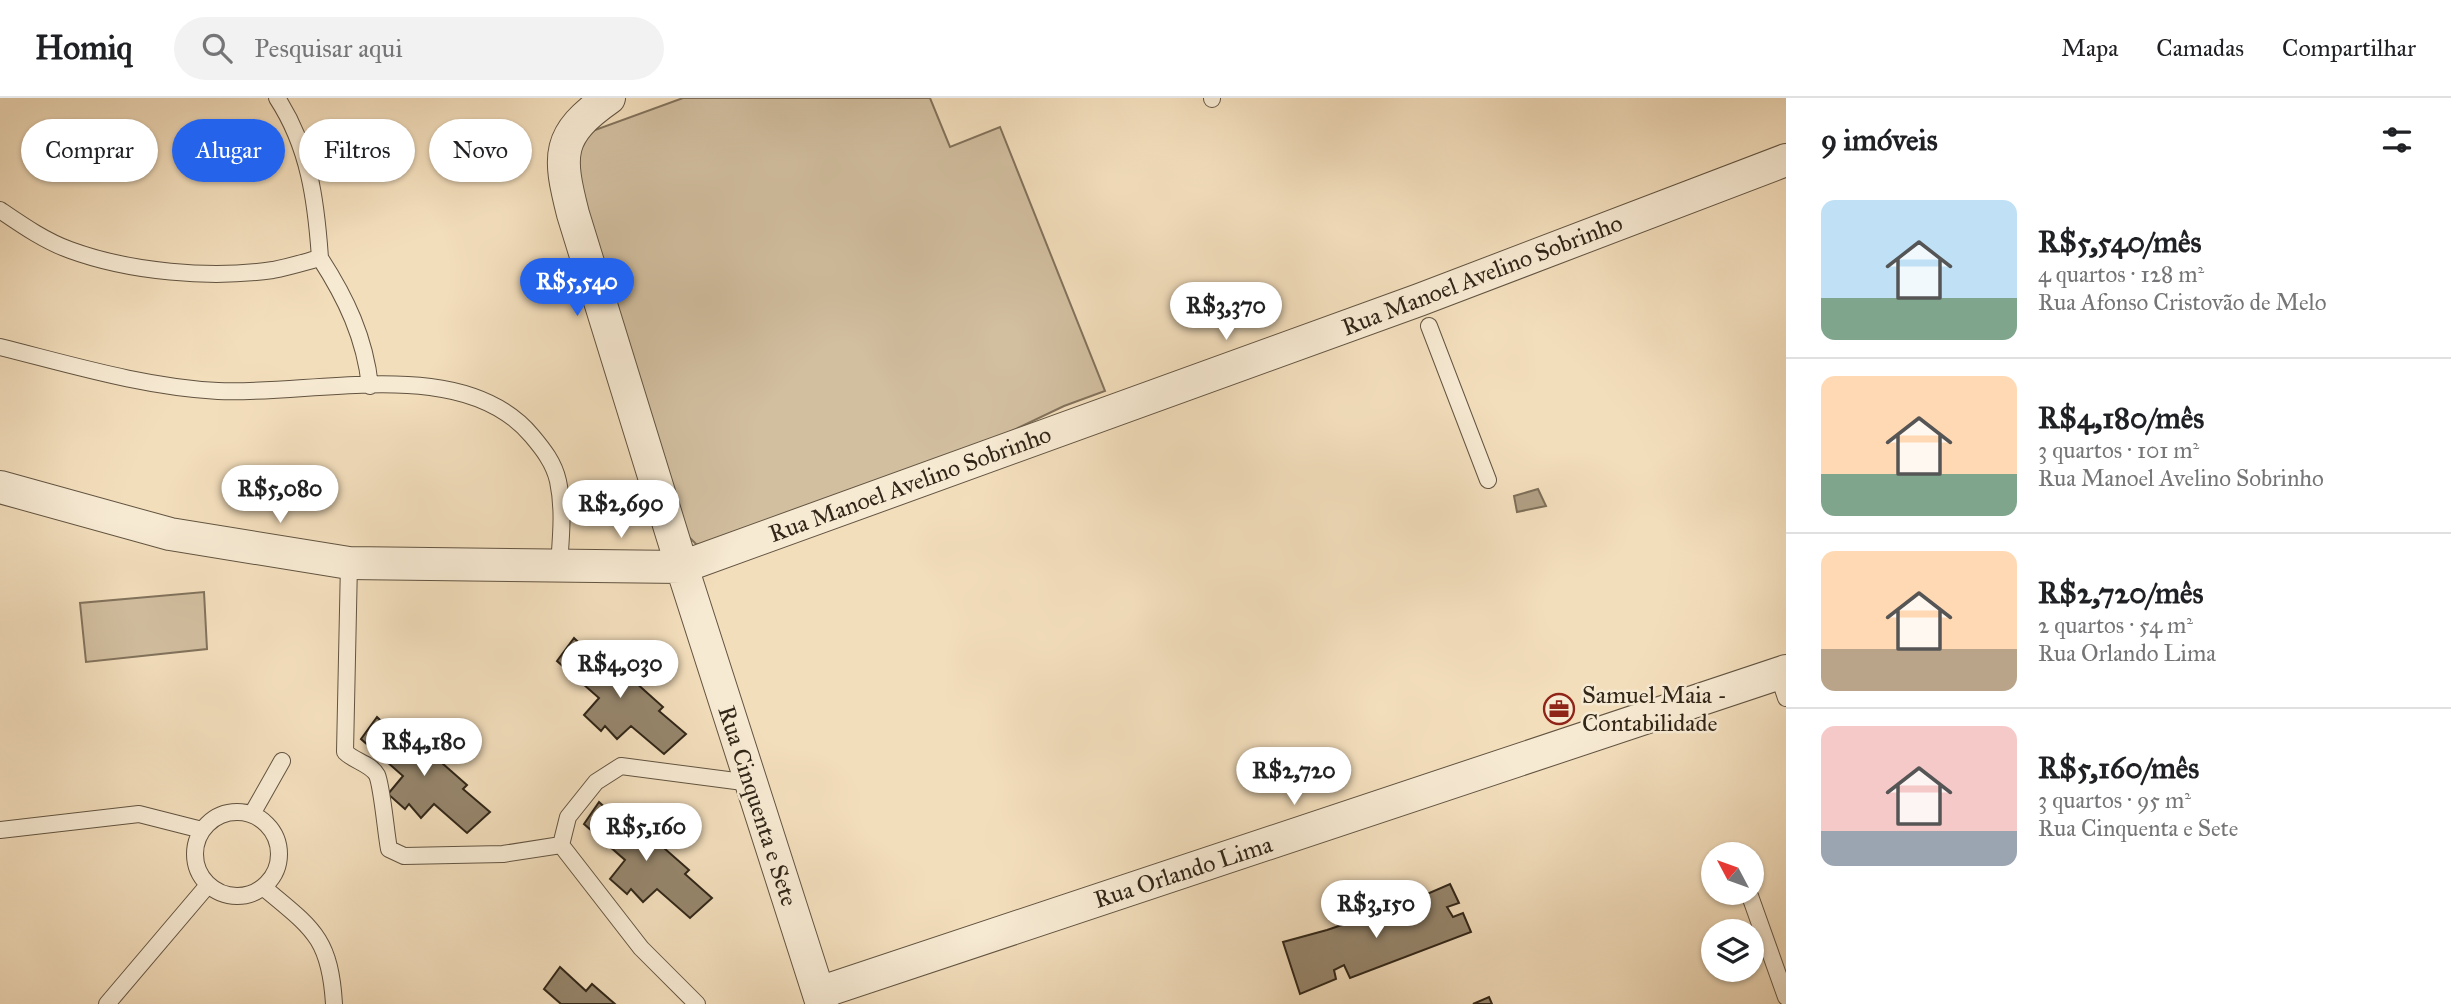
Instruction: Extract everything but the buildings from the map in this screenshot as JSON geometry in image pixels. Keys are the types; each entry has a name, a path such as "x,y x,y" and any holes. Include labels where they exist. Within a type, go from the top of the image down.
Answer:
{"street":[{"name":"Rua Cinquenta e Sete","path":"609,98 588,113 570,133 564,152 563,174 576,227 681,568 821,999"},
{"name":"Rua Manoel Avelino Sobrinho","path":"0,487 170,534 349,563 681,568 1424,313 1786,160"},
{"name":"Rua Orlando Lima","path":"821,999 1783,681"}],"lane":[{"path":"277,98 291,120 310,175 320,258 356,323 367,357 370,386"},
{"path":"0,210 27,229 69,250 114,263 231,274 276,269 320,258"},
{"path":"1424,313 1488,480"},
{"path":"0,347 146,382 219,391 419,385 454,389 479,396 502,409 527,429 547,453 557,479 562,516 559,565"},
{"path":"349,563 345,752 355,761 368,766 377,776 389,849 404,856 503,853 561,845"},
{"path":"252,814 282,761"},
{"path":"561,845 568,817 596,782 621,766 751,783"},
{"path":"238,811 252,814 265,822 274,834 279,848 278,863 272,877 249,894 234,896 219,892 208,885 196,865 196,841 212,820 224,813 238,811"},
{"path":"0,830 139,814 202,830"},
{"path":"561,845 641,948 697,1004"},
{"path":"107,1004 208,885"},
{"path":"262,887 311,929 323,945 332,978 334,1004"},
{"path":"1753,905 1786,997"}],"shaded area":[{"path":"683,98 930,98 950,147 1000,127 1105,391 1064,406 995,439 711,547 696,544 684,532 571,162 584,134"},
{"path":"1538,489 1546,506 1517,512 1514,496"},
{"path":"204,592 207,649 86,662 80,603"}],"place":[{"name":"Samuel Maia - Contabilidade","path":"1559,709"}]}
